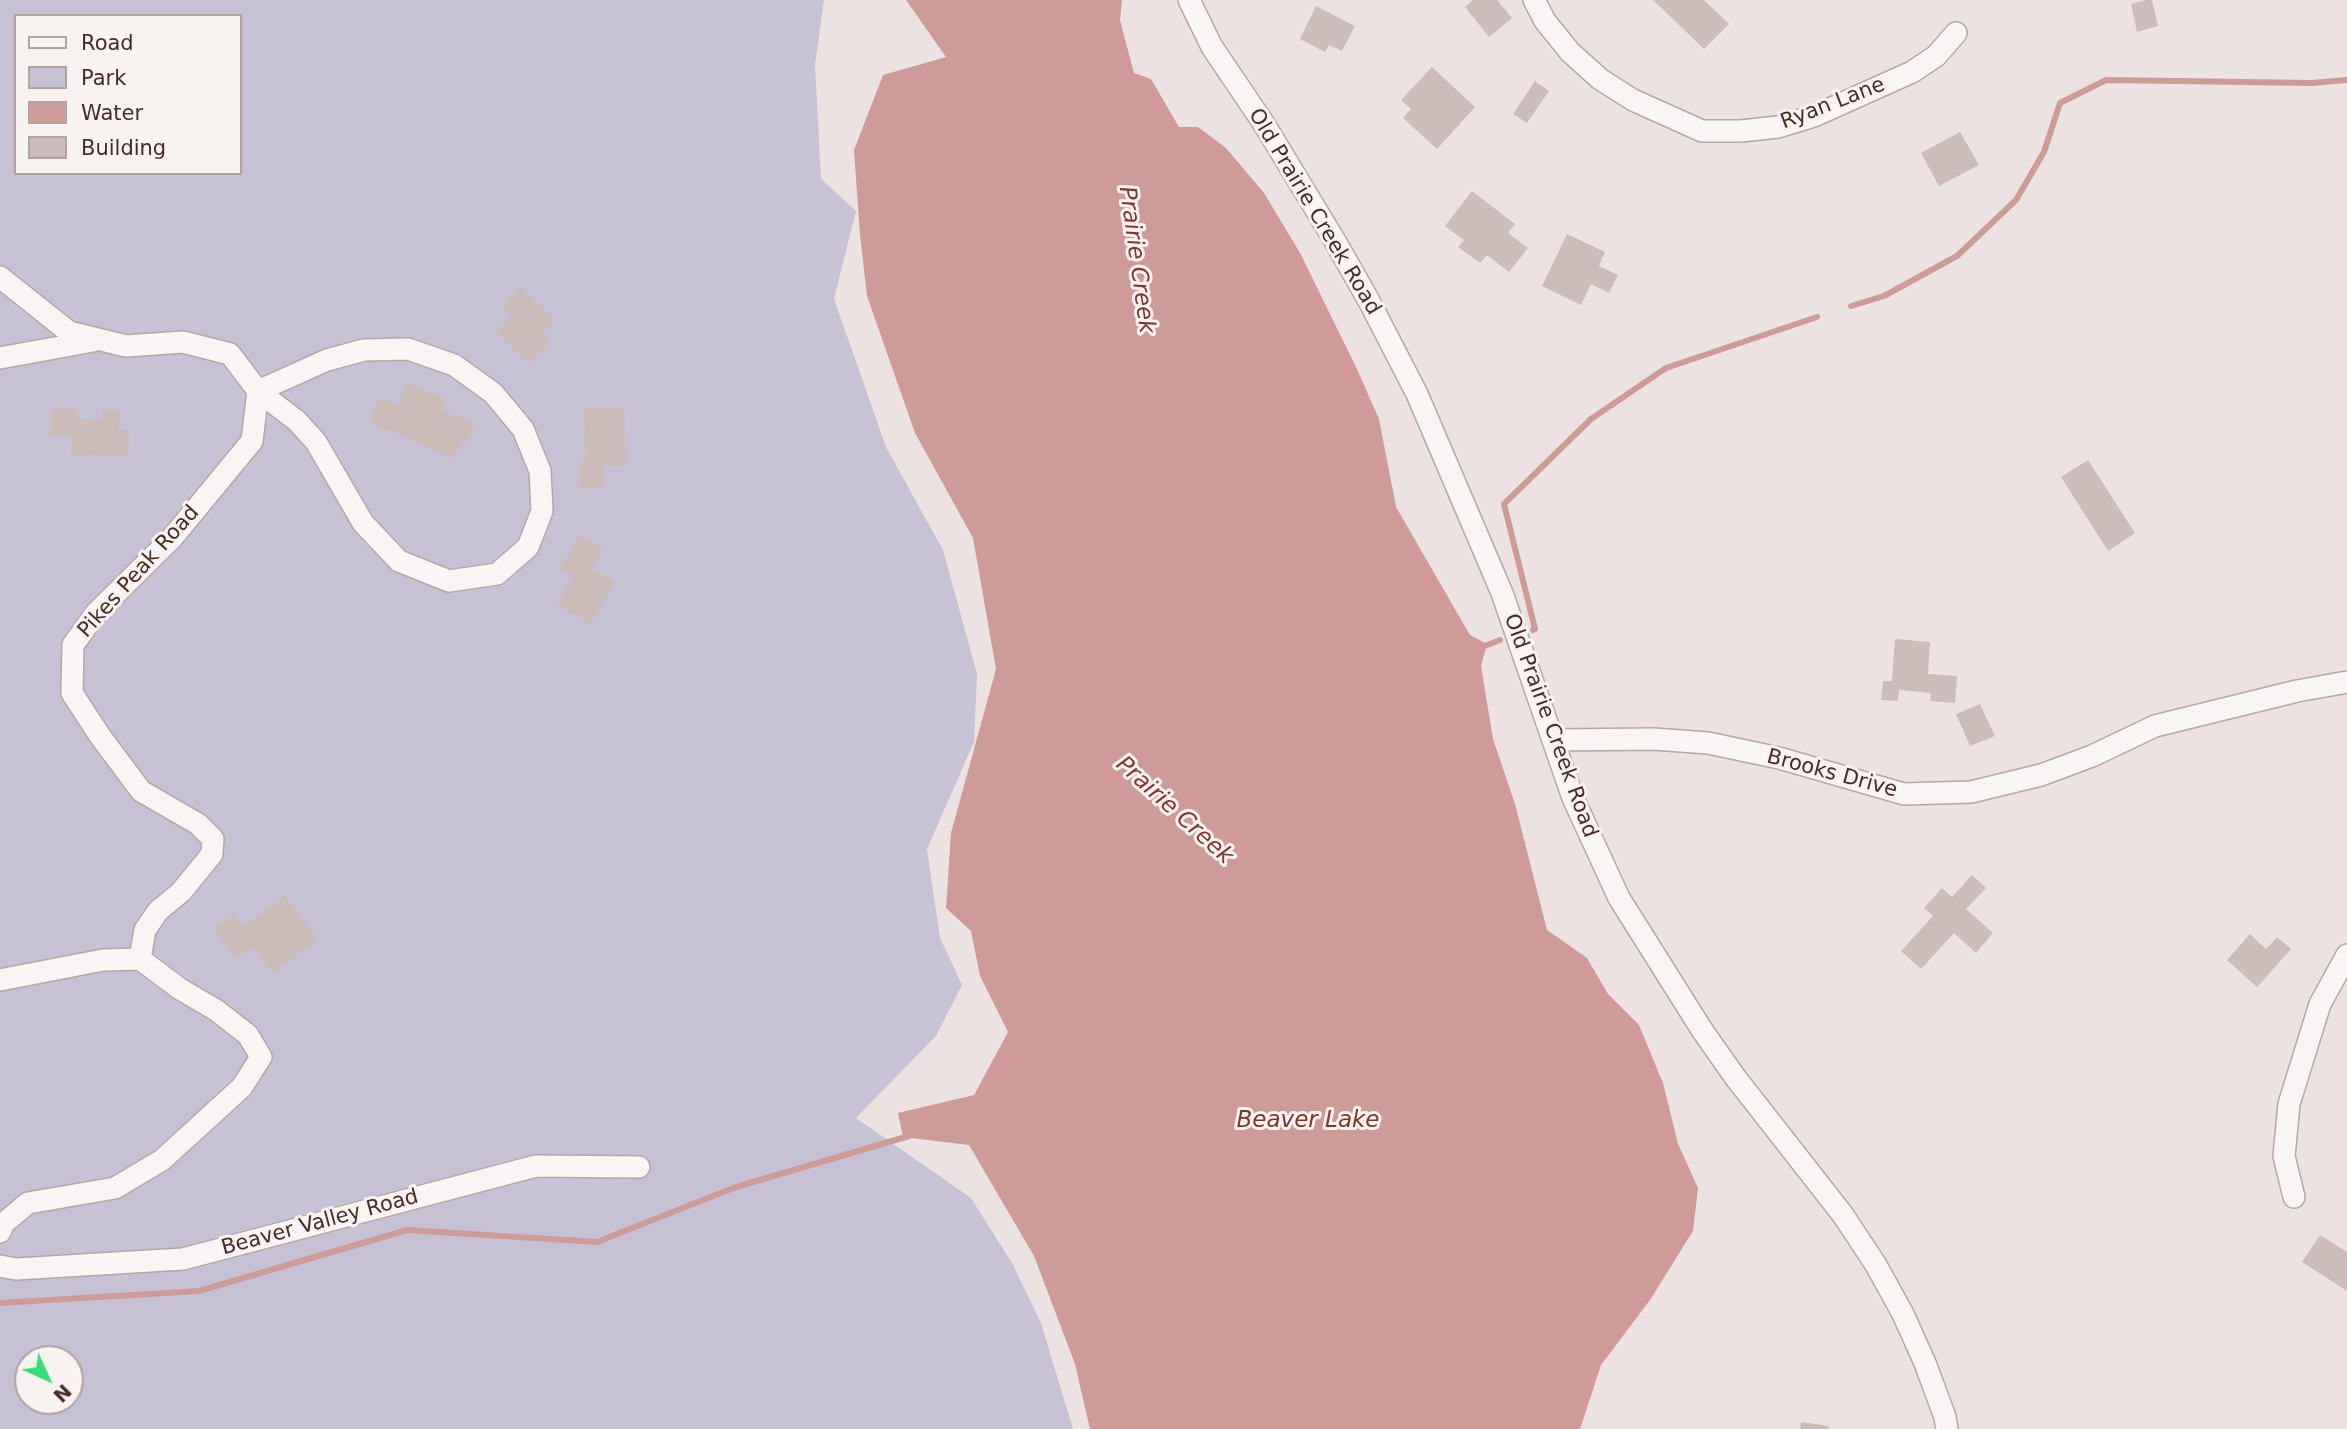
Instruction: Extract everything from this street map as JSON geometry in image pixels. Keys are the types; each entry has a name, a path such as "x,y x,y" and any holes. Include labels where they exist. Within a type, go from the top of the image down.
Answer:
{"street":[{"name":"Old Prairie Creek Road","path":"1189,0 1212,47 1264,124 1342,253 1417,394 1502,593 1573,798 1619,898 1728,1068 1843,1215 1877,1265 1925,1363 1947,1429"},
{"name":"Ryan Lane","path":"1534,0 1545,21 1562,42 1600,79 1633,100 1702,131 1778,127 1814,116 1912,72 1936,56 1956,33"},
{"path":"0,277 69,332 126,346 183,342 230,354 258,391 297,421 316,442 363,523 399,561 449,580 497,574 528,547 542,511 540,471 523,429 493,393 454,365 408,349 364,350 315,364 258,391"},
{"path":"0,358 99,340"},
{"name":"Pikes Peak Road","path":"140,959 145,930 158,911 181,892 212,854 213,839 198,824 141,791 100,736 72,693 73,645 96,613 172,538 252,441 258,391"},
{"name":"Brooks Drive","path":"1553,740 1654,739 1708,743 1779,758 1904,794 1970,792 2040,775 2092,756 2155,726 2297,691 2347,682"},
{"path":"2294,1197 2284,1156 2289,1104 2320,1004 2347,955"},
{"path":"0,981 103,960 140,959 248,1035 261,1057 242,1087 162,1160 116,1188 28,1203 4,1223 0,1232"},
{"name":"Beaver Valley Road","path":"0,1266 16,1269 183,1259 536,1166 639,1167"}],"green space":[{"path":"0,0 824,0 815,65 821,179 856,211 834,299 886,447 943,550 977,674 974,742 927,849 940,938 962,985 936,1036 856,1118 971,1198 1012,1263 1041,1323 1073,1429 0,1429"}],"water":[{"name":"Beaver Lake","path":"906,0 1122,0 1120,20 1134,73 1151,79 1179,127 1198,127 1226,148 1264,193 1300,253 1379,419 1396,507 1470,635 1487,644 1481,666 1493,739 1515,804 1547,930 1587,958 1608,994 1639,1025 1663,1083 1678,1144 1698,1188 1693,1231 1650,1300 1601,1365 1580,1429 1090,1429 1075,1364 1034,1256 969,1145 903,1137 898,1113 974,1095 1008,1032 980,976 971,931 946,908 951,833 996,669 973,538 915,433 867,296 860,235 854,150 883,75 946,57"}],"building":[{"path":"1473,0 1497,0 1512,18 1489,37 1465,7"},
{"path":"1653,0 1704,0 1729,24 1704,49"},
{"path":"2152,0 2158,26 2137,32 2131,4"},
{"path":"1316,6 1355,26 1342,51 1329,45 1325,52 1300,39"},
{"path":"1432,67 1475,107 1437,149 1403,118 1411,109 1401,100"},
{"path":"1535,81 1549,91 1527,123 1513,114"},
{"path":"1960,132 1979,165 1939,186 1921,153"},
{"path":"1472,191 1515,224 1508,233 1528,248 1509,272 1487,255 1480,263 1458,247 1464,240 1445,226"},
{"path":"1567,234 1605,252 1599,266 1618,275 1609,293 1591,284 1581,305 1542,286"},
{"path":"520,287 555,320 543,333 551,341 530,364 496,331 512,315 502,306"},
{"path":"407,382 446,399 442,410 475,424 466,444 461,442 454,459 370,422 380,398 397,406"},
{"path":"624,407 626,465 603,466 604,488 579,489 578,462 586,462 584,408"},
{"path":"51,408 78,409 77,419 102,420 103,410 120,410 119,429 129,430 128,457 71,454 71,436 49,435"},
{"path":"2088,460 2135,533 2108,551 2061,477"},
{"path":"579,535 603,548 592,569 615,581 591,624 557,605 573,576 560,569"},
{"path":"1895,639 1930,642 1928,674 1957,676 1955,703 1930,701 1931,693 1899,690 1898,701 1881,700 1883,681 1892,681"},
{"path":"1980,704 1995,736 1970,746 1956,714"},
{"path":"1972,875 1986,888 1966,909 1993,933 1976,953 1954,933 1921,969 1901,951 1933,916 1924,908 1942,888 1952,897"},
{"path":"285,896 318,939 273,973 253,947 237,959 214,929 233,914 243,927"},
{"path":"2250,934 2266,949 2277,937 2291,949 2257,987 2227,960"},
{"path":"2320,1235 2347,1252 2347,1291 2302,1262"},
{"path":"1801,1422 1829,1426 1828,1429 1800,1429"}],"waterway":[{"path":"1851,306 1884,296 1957,256 2016,200 2044,152 2060,103 2106,80 2312,83 2347,80"},
{"path":"1533,630 1535,629 1504,504 1591,419 1666,368 1817,317"},
{"path":"1482,647 1500,640"},
{"path":"0,1303 199,1291 407,1230 597,1242 736,1187 909,1136"}],"water label":[{"name":"Prairie Creek","path":"1136,260"},
{"name":"Prairie Creek","path":"1174,811"}]}
